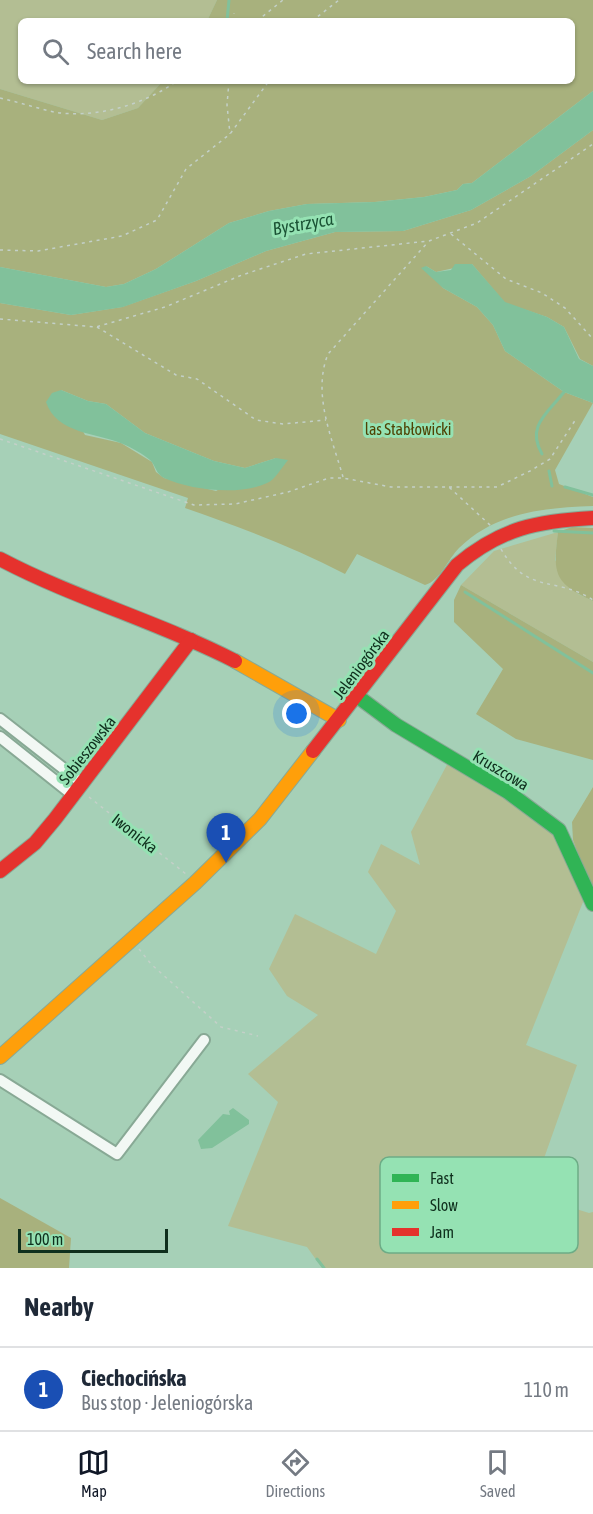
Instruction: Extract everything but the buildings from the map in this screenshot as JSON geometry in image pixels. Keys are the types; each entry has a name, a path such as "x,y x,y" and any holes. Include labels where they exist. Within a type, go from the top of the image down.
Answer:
{"street":[{"name":"Jeleniogórska","path":"0,1057 223,856 260,819 451,573 478,546 497,535 530,523 593,518"},
{"path":"0,559 44,581 191,640 339,720"},
{"name":"Sobieszowska","path":"0,871 35,843 191,640"},
{"name":"Kruszcowa","path":"357,696 396,726 508,792 559,830 593,904"},
{"path":"0,719 78,789"},
{"path":"0,737 78,789"},
{"path":"0,1080 117,1154 204,1040"}],"path":[{"path":"261,18 283,0"},
{"path":"316,18 339,0"},
{"path":"234,13 234,18"},
{"path":"0,98 56,112 92,113 126,106 171,84"},
{"path":"229,84 227,105 230,134"},
{"path":"0,250 38,251 122,236 157,220 186,169 230,134 267,84"},
{"path":"0,319 96,327 165,307 242,276 306,254 429,242 477,223 593,144"},
{"path":"451,233 506,279 542,293 565,308 593,339"},
{"path":"343,478 327,420 321,371 328,354 429,242"},
{"path":"96,327 176,375 197,379 256,420 283,424 327,420"},
{"path":"0,439 194,505 235,504 288,492 329,478 343,478 392,487 497,487 550,459 576,419"},
{"path":"449,487 494,530"},
{"path":"500,546 511,563 531,581 565,587 593,600"},
{"name":"Iwonicka","path":"78,789 190,877"},
{"path":"131,939 151,964 221,1027 258,1036"}],"shaded area":[{"path":"0,0 217,0 208,18 18,18 18,84 160,84 138,108 102,120 0,89"},
{"path":"558,532 555,560 578,594 593,601 593,662 461,585 494,551"},
{"path":"449,761 555,831 585,897 526,1045 577,1065 544,1157 380,1157 380,1253 578,1253 578,1210 593,1212 593,1268 322,1268 307,1247 228,1226 278,1102 248,1074 318,1015 287,996 269,969 295,914 376,954 396,911 368,872 381,844 420,865 411,832"}],"green space":[{"path":"217,0 593,0 593,91 472,183 463,184 457,190 424,197 375,202 307,204 269,211 229,223 156,269 124,284 106,287 0,267 0,89 102,120 138,108 160,84 575,84 575,18 208,18"},
{"name":"las Stabłowicki","path":"593,130 593,366 580,359 564,327 547,317 505,303 472,264 436,272 426,266 443,288 477,307 493,325 505,351 564,392 593,403 555,470 559,484 593,497 593,506 556,508 504,519 473,536 459,548 435,579 425,585 357,554 345,574 266,538 185,508 188,498 0,434 0,303 71,315 122,307 196,281 266,251 335,232 403,231 471,210 531,176","holes":["61,390 88,401 106,404 145,433 214,461 245,468 276,458 216,491 164,478 156,472 152,462 121,443 85,435"]},
{"path":"572,527 593,528 593,601 580,595 563,582 556,567 558,532"},
{"path":"461,585 593,662 593,760 516,739 476,714 503,669 454,622 454,600"},
{"path":"593,787 593,894 573,840 572,822"},
{"path":"0,1198 71,1238 69,1268 0,1268"}],"water":[{"name":"Bystrzyca","path":"593,91 593,130 531,176 471,210 403,231 335,232 266,251 196,281 123,307 71,315 0,303 0,267 106,287 124,284 156,269 229,223 269,211 307,204 375,202 424,197 457,190 463,184 472,183"},
{"path":"455,264 472,264 505,302 547,317 564,327 579,359 593,366 593,403 564,392 505,351 493,325 477,307 443,288 421,268 426,266 436,272 451,270"},
{"path":"61,390 88,401 106,404 145,433 214,461 245,468 276,458 288,460 273,479 256,487 215,490 187,486 161,476 150,460 134,449 113,440 79,431 59,421 51,413 46,402 52,393"},
{"path":"233,1108 249,1120 249,1124 212,1148 201,1149 198,1140 223,1114 230,1115 229,1111"}],"waterway":[{"path":"227,18 229,0"},
{"path":"542,454 536,436 537,428 545,414 564,392"},
{"path":"549,471 552,486"},
{"path":"565,487 593,495"},
{"path":"554,531 593,533"},
{"path":"465,592 593,673"},
{"path":"317,1259 324,1268"}],"traffic: fast":[{"path":"357,696 396,725 508,792 559,830 593,904"}],"traffic: slow":[{"path":"235,661 339,720"},
{"path":"0,1057 195,883 260,819 313,751"}],"traffic: jam":[{"path":"313,751 457,565 489,542 521,529 554,521 593,518"},
{"path":"0,559 235,661"},
{"path":"0,871 35,843 55,819 191,640"}],"place":[{"name":"Ciechocińska","path":"226,863"}]}
